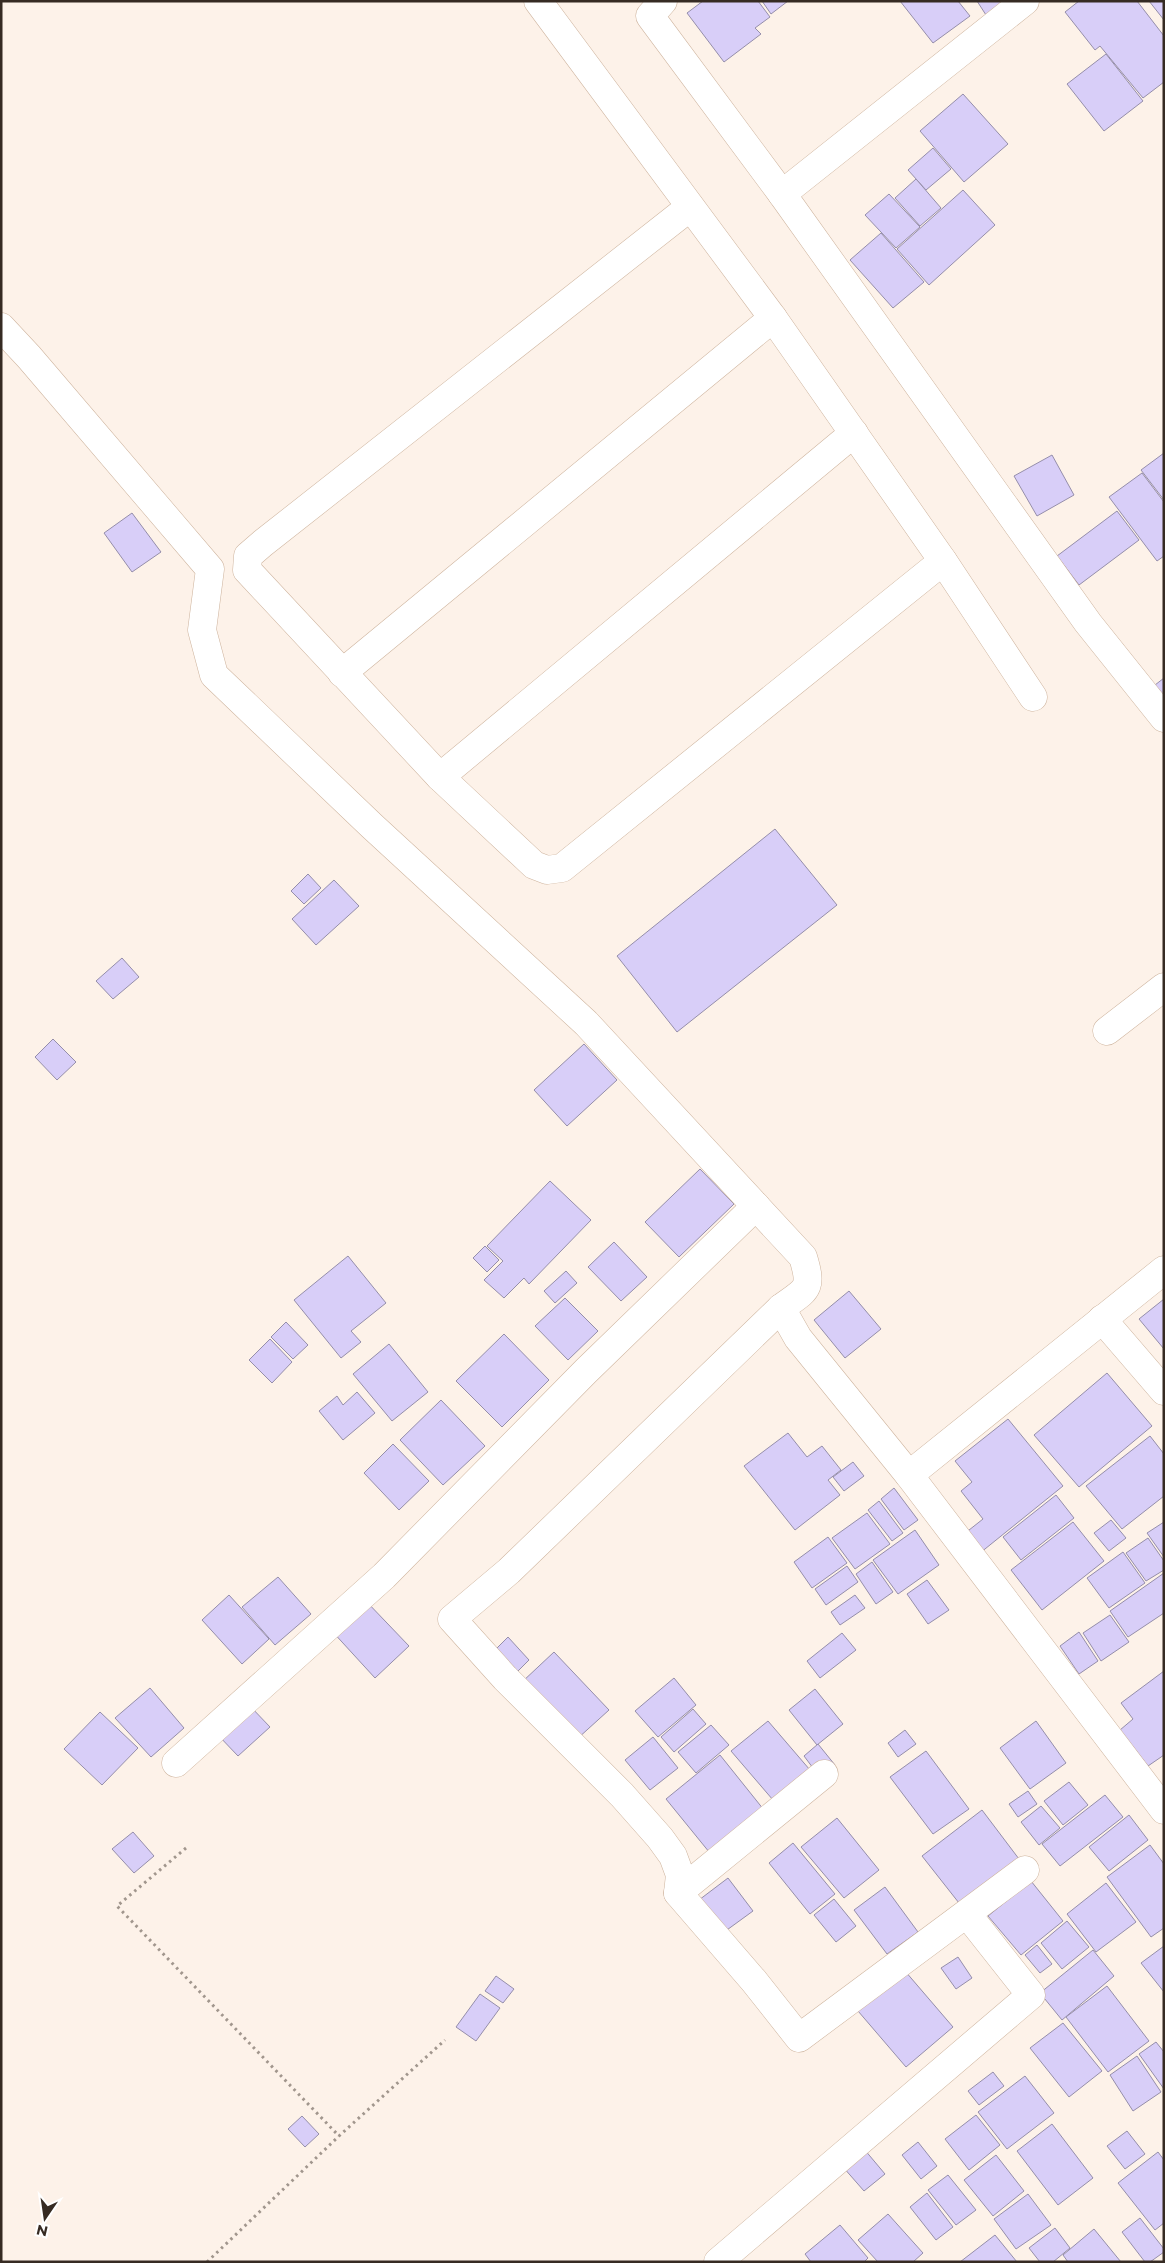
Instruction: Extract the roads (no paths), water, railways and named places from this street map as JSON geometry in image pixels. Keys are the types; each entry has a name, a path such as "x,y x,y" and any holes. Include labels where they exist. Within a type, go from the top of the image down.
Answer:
{"street":[{"path":"538,1 773,318 943,561 1033,697"},
{"path":"663,1 650,16 782,194 1088,623 1164,718"},
{"path":"782,194 1025,1"},
{"path":"690,207 248,556 247,570 256,582 440,777 534,865 547,870 562,868 943,561"},
{"path":"342,673 773,318"},
{"path":"1,327 29,357 210,569 202,630 214,675 372,826 586,1023 804,1257 810,1277 805,1290 781,1308 509,1571 452,1619 505,1678 622,1795 660,1838 673,1856 680,1876 678,1893 754,1980 799,2038 1025,1870"},
{"path":"440,777 854,433"},
{"path":"1107,1031 1164,987"},
{"path":"176,1763 384,1576 586,1371 756,1206"},
{"path":"909,1475 1164,1270"},
{"path":"781,1308 798,1338 909,1475 1164,1810"},
{"path":"1102,1319 1164,1391"},
{"path":"678,1893 824,1774"},
{"path":"718,2262 1031,1995 967,1914"}]}
